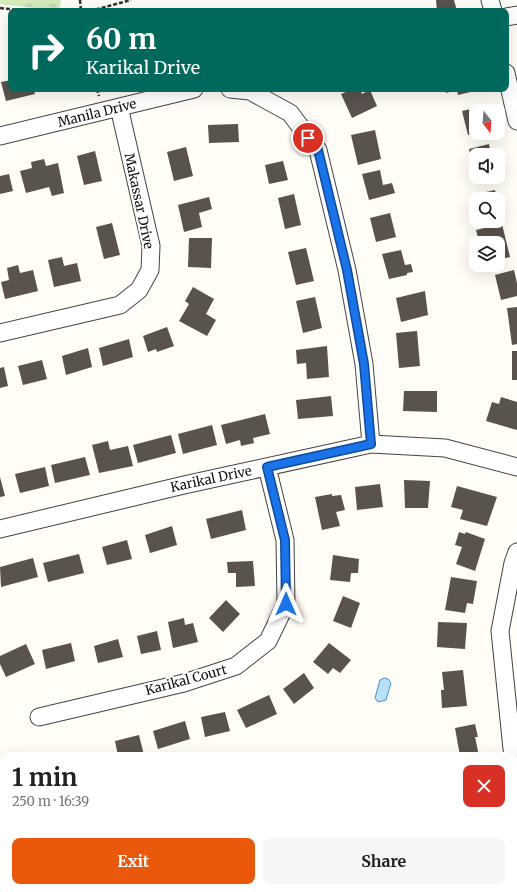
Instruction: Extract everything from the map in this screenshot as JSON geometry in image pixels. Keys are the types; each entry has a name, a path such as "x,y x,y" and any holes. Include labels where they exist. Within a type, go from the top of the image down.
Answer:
{"street":[{"path":"509,85 517,121"},
{"name":"Manila Drive","path":"0,136 182,92"},
{"path":"253,92 290,113 318,150 347,270 364,364 371,444"},
{"name":"Makassar Drive","path":"0,333 120,305 139,290 150,270 151,246 119,107"},
{"name":"Karikal Drive","path":"0,529 371,444 444,448 517,467"},
{"name":"Karikal Court","path":"38,717 184,683 236,666 268,641 286,604 285,540 267,467"},
{"path":"513,752 500,631 516,560"}],"path":[{"path":"101,8 131,0"}],"green space":[{"path":"0,0 61,0 60,8 34,8 0,4"}],"water":[{"path":"384,678 388,679 391,683 386,700 378,702 375,698 380,680"}],"building":[{"path":"436,0 454,0 456,8 437,8"},
{"path":"8,81 8,92 35,92 35,94 6,101 1,82"},
{"path":"346,92 361,92 362,94 371,92 377,106 352,118 341,94"},
{"path":"457,92 471,92 458,95"},
{"path":"469,109 469,135 468,135 462,111"},
{"path":"238,124 239,142 209,143 208,125"},
{"path":"375,130 381,159 358,165 351,135"},
{"path":"489,144 490,148 473,148"},
{"path":"186,147 193,176 174,181 167,152"},
{"path":"95,151 102,181 84,185 77,156"},
{"path":"44,159 46,166 58,163 64,193 52,196 49,187 26,193 20,171 32,168 31,162"},
{"path":"283,161 288,180 269,184 265,165"},
{"path":"380,170 383,185 392,183 395,193 369,200 362,174"},
{"path":"9,174 13,191 0,194 0,176"},
{"path":"294,194 301,225 285,229 278,198"},
{"path":"209,197 212,209 199,213 202,227 184,232 178,205"},
{"path":"390,213 396,237 376,242 370,218"},
{"path":"112,223 120,255 104,259 96,227"},
{"path":"485,228 503,228 505,236 478,236 476,230"},
{"path":"505,236 510,257 505,258"},
{"path":"189,238 212,238 211,268 188,267"},
{"path":"306,248 314,281 296,285 288,252"},
{"path":"401,250 405,265 411,264 413,272 389,279 382,254"},
{"path":"62,257 64,266 77,263 81,281 54,287 48,260"},
{"path":"18,265 20,273 33,270 38,291 5,299 1,282 9,280 7,268"},
{"path":"514,270 517,283 517,296 501,300 495,275"},
{"path":"193,287 214,299 206,314 216,320 207,336 179,321 189,304 185,301"},
{"path":"425,291 428,315 401,322 396,298"},
{"path":"315,297 322,328 303,333 296,301"},
{"path":"517,307 517,344 512,345 507,308"},
{"path":"167,327 174,346 157,352 156,349 148,352 143,336"},
{"path":"417,331 420,366 399,368 396,333"},
{"path":"129,339 133,357 103,366 99,348"},
{"path":"327,346 329,377 307,379 306,363 297,364 296,350"},
{"path":"88,348 92,367 66,375 62,356"},
{"path":"512,351 517,351 517,380 512,380"},
{"path":"42,360 47,379 23,385 18,366"},
{"path":"4,367 8,386 0,388 0,368"},
{"path":"404,391 437,391 437,412 403,411"},
{"path":"331,396 333,416 298,419 296,400"},
{"path":"501,397 517,402 517,430 486,421 492,402 499,404"},
{"path":"265,414 270,434 253,438 254,443 241,446 240,440 226,444 221,425"},
{"path":"212,425 217,445 183,454 178,434"},
{"path":"171,435 176,453 138,463 133,445"},
{"path":"108,441 110,450 128,446 133,466 99,473 92,445"},
{"path":"85,457 90,475 55,483 51,465"},
{"path":"45,467 49,486 20,493 15,474"},
{"path":"0,477 5,496 0,497"},
{"path":"404,480 430,481 428,508 405,508"},
{"path":"380,484 383,507 357,510 355,487"},
{"path":"457,486 497,497 487,526 460,519 463,510 451,507"},
{"path":"332,494 332,496 341,495 345,510 336,512 340,526 322,530 315,497"},
{"path":"242,510 246,530 211,539 206,519"},
{"path":"172,526 177,545 150,553 145,535"},
{"path":"459,532 465,534 466,532 485,539 475,571 456,564 462,547 455,545"},
{"path":"127,540 132,559 107,565 102,547"},
{"path":"79,554 84,573 48,582 43,563"},
{"path":"333,555 359,559 358,573 351,573 350,582 330,580"},
{"path":"33,558 38,577 1,587 0,567"},
{"path":"253,561 255,586 236,587 236,573 228,573 227,562"},
{"path":"451,577 477,581 473,604 467,603 465,613 445,610"},
{"path":"343,596 360,603 351,628 333,621"},
{"path":"226,600 240,614 223,632 209,618"},
{"path":"184,618 185,625 193,623 198,642 173,648 168,622"},
{"path":"438,622 467,623 465,649 437,647"},
{"path":"157,631 161,650 141,654 137,636"},
{"path":"118,639 123,657 98,663 94,646"},
{"path":"71,643 75,661 46,669 42,650"},
{"path":"329,643 351,660 340,673 333,668 328,674 313,662"},
{"path":"26,644 35,664 6,677 0,664 0,656"},
{"path":"463,670 467,706 442,708 441,690 444,690 442,672"},
{"path":"304,673 314,688 294,704 283,689"},
{"path":"269,695 277,714 246,728 237,710"},
{"path":"225,712 230,731 205,737 201,717"},
{"path":"185,721 190,739 158,749 153,731"},
{"path":"475,724 478,737 475,737 478,752 459,752 455,728"},
{"path":"139,735 143,752 117,752 115,741"}],"route":[{"path":"286,604 285,540 267,467 371,444 364,364 347,270 318,150 308,138"}]}
